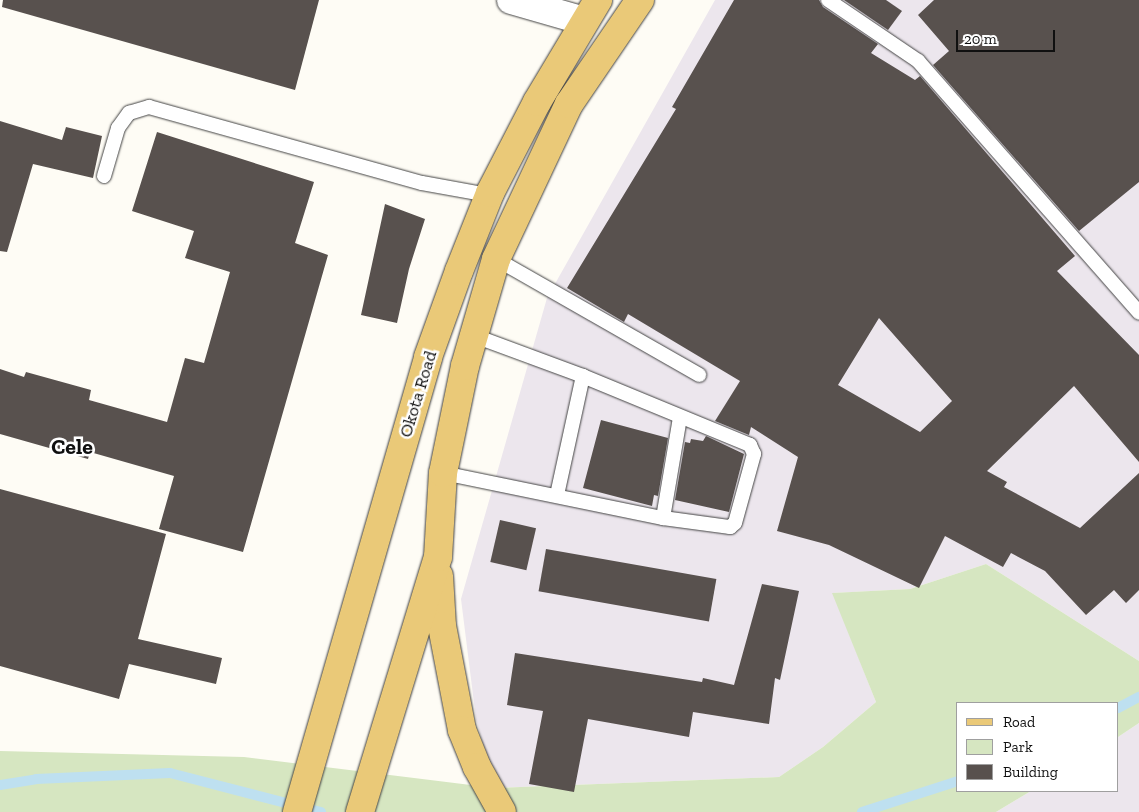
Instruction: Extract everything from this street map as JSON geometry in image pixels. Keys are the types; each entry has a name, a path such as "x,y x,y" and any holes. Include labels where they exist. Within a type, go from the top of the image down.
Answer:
{"main road":[{"name":"Okota Road","path":"360,812 438,557 443,473 465,366 496,259 569,104 640,0"},
{"name":"Okota Road","path":"297,812 323,716 428,357 489,195 537,102 591,10"},
{"path":"428,357 465,366"},
{"path":"438,557 442,626 451,686 462,730 477,767 502,812"}],"street":[{"path":"511,0 591,10"}],"lane":[{"path":"828,0 918,61 1139,313"},
{"path":"104,176 118,128 129,114 149,107 422,183 489,195"},
{"path":"496,259 699,376"},
{"path":"443,473 663,518 730,527 735,523 754,454 750,445 583,376 475,336"},
{"path":"557,495 583,376"},
{"path":"663,518 680,417"}],"shaded area":[{"path":"715,0 1139,0 1139,661 986,564 910,589 833,593 876,702 823,747 779,777 495,788 476,719 461,599 547,298"},
{"path":"1139,723 1139,812 996,812 1029,792 1119,792 1119,736"}],"green space":[{"path":"986,564 1139,661 1139,723 1119,736 1119,702 956,702 956,792 1029,792 996,812 0,812 0,751 244,757 495,788 779,777 823,747 876,702 832,593 910,589"}],"building":[{"path":"3,0 319,0 295,90 2,7"},
{"path":"734,0 819,0 823,7 878,44 871,53 915,80 920,76 1075,256 1057,271 1139,355 1139,462 1074,386 987,471 1007,482 1004,487 1080,528 1139,473 1139,590 1126,603 1114,590 1086,615 1045,571 1011,553 1003,567 945,536 919,588 829,545 777,531 798,457 751,427 749,435 715,421 740,381 628,314 624,322 567,288 676,109 672,107","holes":["879,318 952,401 920,432 838,385"]},
{"path":"844,0 886,0 902,11 888,30"},
{"path":"934,0 1139,0 1139,182 1079,231 933,65 949,51 918,15"},
{"path":"0,121 62,140 66,127 102,136 93,178 33,164 7,252 0,251"},
{"path":"157,132 314,182 295,243 328,255 243,552 159,529 174,476 90,452 88,459 0,434 0,369 24,377 26,372 91,390 89,400 167,422 185,358 204,363 230,272 185,258 194,231 132,211"},
{"path":"385,204 425,219 409,269 397,323 361,315"},
{"path":"601,420 668,438 658,496 654,495 652,506 583,488"},
{"path":"706,436 744,454 729,512 675,500 685,442 690,443 691,439 703,441"},
{"path":"0,489 166,534 138,639 222,658 216,684 129,664 119,699 0,666"},
{"path":"500,520 536,528 526,570 490,562"},
{"path":"546,549 716,579 709,621 539,591"},
{"path":"762,584 799,591 780,680 775,678 769,724 693,712 689,737 588,719 574,792 529,784 543,711 507,705 515,653 702,682 703,678 734,685"}],"waterway":[{"path":"1119,707 1139,697"},
{"path":"0,785 36,779 170,773 321,812"},
{"path":"862,812 956,782"}],"district":[{"name":"Cele","path":"72,447"}]}
